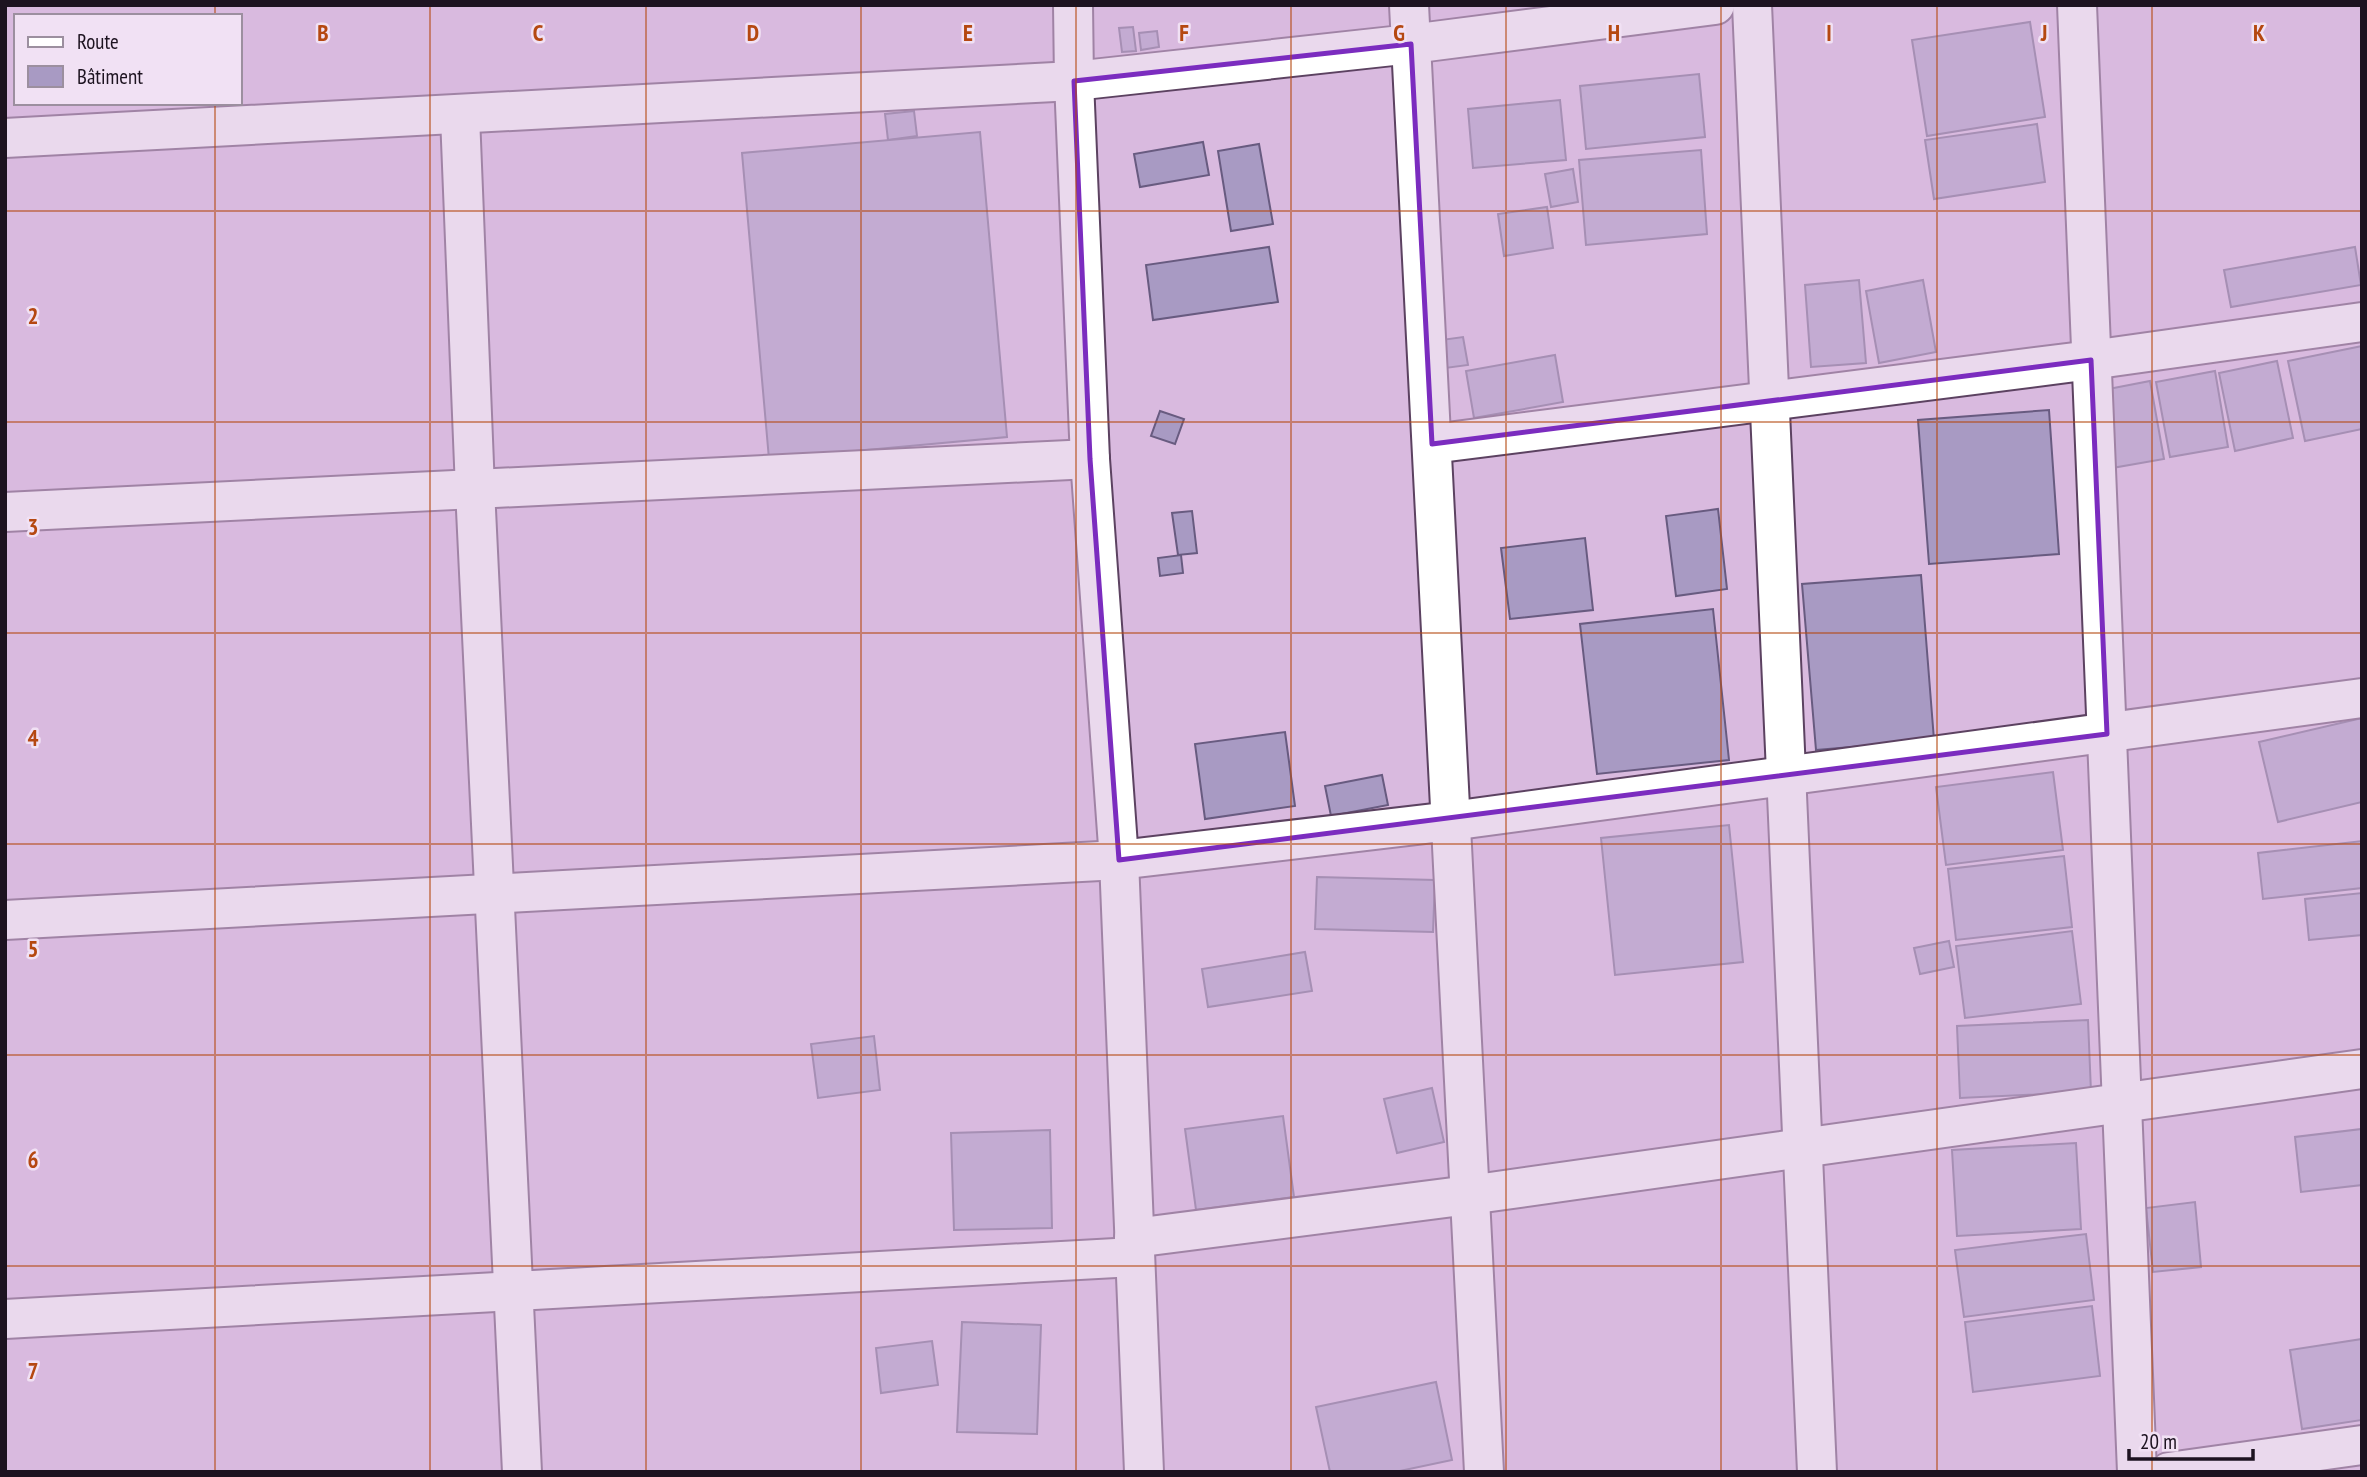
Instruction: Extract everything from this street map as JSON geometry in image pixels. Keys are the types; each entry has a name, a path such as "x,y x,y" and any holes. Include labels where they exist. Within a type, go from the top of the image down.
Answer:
{"street":[{"path":"1073,5 1090,459 1119,860 1144,1472"},
{"path":"1409,5 1484,1472"},
{"path":"5,138 460,116 1074,81 1411,44 1715,5"},
{"path":"1752,5 1817,1472"},
{"path":"2077,5 2137,1472"},
{"path":"460,116 522,1472"},
{"path":"1432,444 2091,360 2362,322"},
{"path":"5,512 1090,459"},
{"path":"5,920 1119,860 1451,821 2362,698"},
{"path":"5,1319 514,1292 1134,1248 1469,1195 2362,1069"},
{"path":"2169,1472 2362,1444"}],"highlighted area":[{"path":"1411,44 1432,444 2091,360 2107,734 1119,860 1090,459 1074,81"}],"building":[{"path":"2030,22 2045,117 1927,136 1912,40"},
{"path":"1133,27 1136,51 1122,52 1119,28"},
{"path":"1157,31 1159,47 1141,50 1139,33"},
{"path":"1699,74 1705,137 1586,149 1580,86"},
{"path":"1560,100 1566,160 1473,168 1468,109"},
{"path":"914,111 917,136 888,140 885,114"},
{"path":"2037,124 2045,182 1934,199 1925,140"},
{"path":"980,132 1007,437 769,459 742,153"},
{"path":"1203,142 1209,175 1140,187 1134,154"},
{"path":"1259,144 1273,224 1231,231 1218,151"},
{"path":"1701,150 1707,234 1586,245 1579,160"},
{"path":"1573,169 1578,202 1551,207 1545,174"},
{"path":"1547,207 1553,248 1504,256 1498,214"},
{"path":"1269,247 1278,302 1153,320 1146,265"},
{"path":"2355,247 2361,285 2231,307 2224,270"},
{"path":"1859,280 1866,363 1811,367 1805,285"},
{"path":"1923,280 1936,352 1879,363 1866,291"},
{"path":"1463,337 1468,365 1438,369 1434,341"},
{"path":"2362,346 2362,429 2305,441 2288,361"},
{"path":"1555,355 1563,402 1474,418 1466,371"},
{"path":"2277,361 2293,438 2235,451 2219,373"},
{"path":"2215,371 2228,447 2170,457 2156,382"},
{"path":"2150,381 2164,459 2112,468 2098,391"},
{"path":"2049,410 2059,554 1929,564 1918,420"},
{"path":"1160,411 1184,419 1175,444 1151,436"},
{"path":"1718,509 1727,589 1676,596 1666,516"},
{"path":"1192,511 1197,553 1178,555 1172,513"},
{"path":"1585,538 1593,610 1510,619 1501,548"},
{"path":"1181,555 1183,573 1160,576 1158,558"},
{"path":"1921,575 1934,740 1816,750 1802,584"},
{"path":"1713,609 1729,760 1597,774 1580,624"},
{"path":"2362,718 2362,802 2278,822 2259,742"},
{"path":"1285,732 1295,806 1205,819 1195,744"},
{"path":"2053,772 2063,850 1946,865 1936,787"},
{"path":"1382,775 1388,805 1331,816 1325,786"},
{"path":"1729,825 1743,962 1615,975 1601,838"},
{"path":"2362,841 2362,888 2263,899 2258,853"},
{"path":"2064,856 2072,927 1956,940 1948,869"},
{"path":"1317,877 1435,880 1433,932 1315,929"},
{"path":"2362,893 2362,935 2309,940 2305,899"},
{"path":"2072,931 2081,1004 1965,1018 1956,946"},
{"path":"1949,941 1954,967 1920,974 1914,948"},
{"path":"1305,952 1312,991 1208,1007 1202,969"},
{"path":"2088,1020 2091,1092 1960,1098 1957,1026"},
{"path":"874,1036 880,1090 818,1098 811,1044"},
{"path":"1432,1088 1444,1142 1397,1153 1384,1099"},
{"path":"1283,1116 1294,1197 1196,1210 1185,1129"},
{"path":"2362,1129 2362,1185 2301,1192 2295,1137"},
{"path":"1050,1130 1052,1228 954,1230 951,1133"},
{"path":"2076,1143 2081,1229 1957,1236 1952,1150"},
{"path":"2195,1202 2201,1267 2153,1272 2146,1208"},
{"path":"2086,1234 2094,1300 1964,1317 1955,1250"},
{"path":"2092,1306 2100,1376 1973,1392 1965,1322"},
{"path":"962,1322 1041,1325 1037,1434 957,1432"},
{"path":"2362,1339 2362,1420 2302,1429 2290,1350"},
{"path":"932,1341 938,1385 881,1393 876,1348"},
{"path":"1436,1382 1452,1460 1395,1472 1330,1472 1316,1407"}]}
